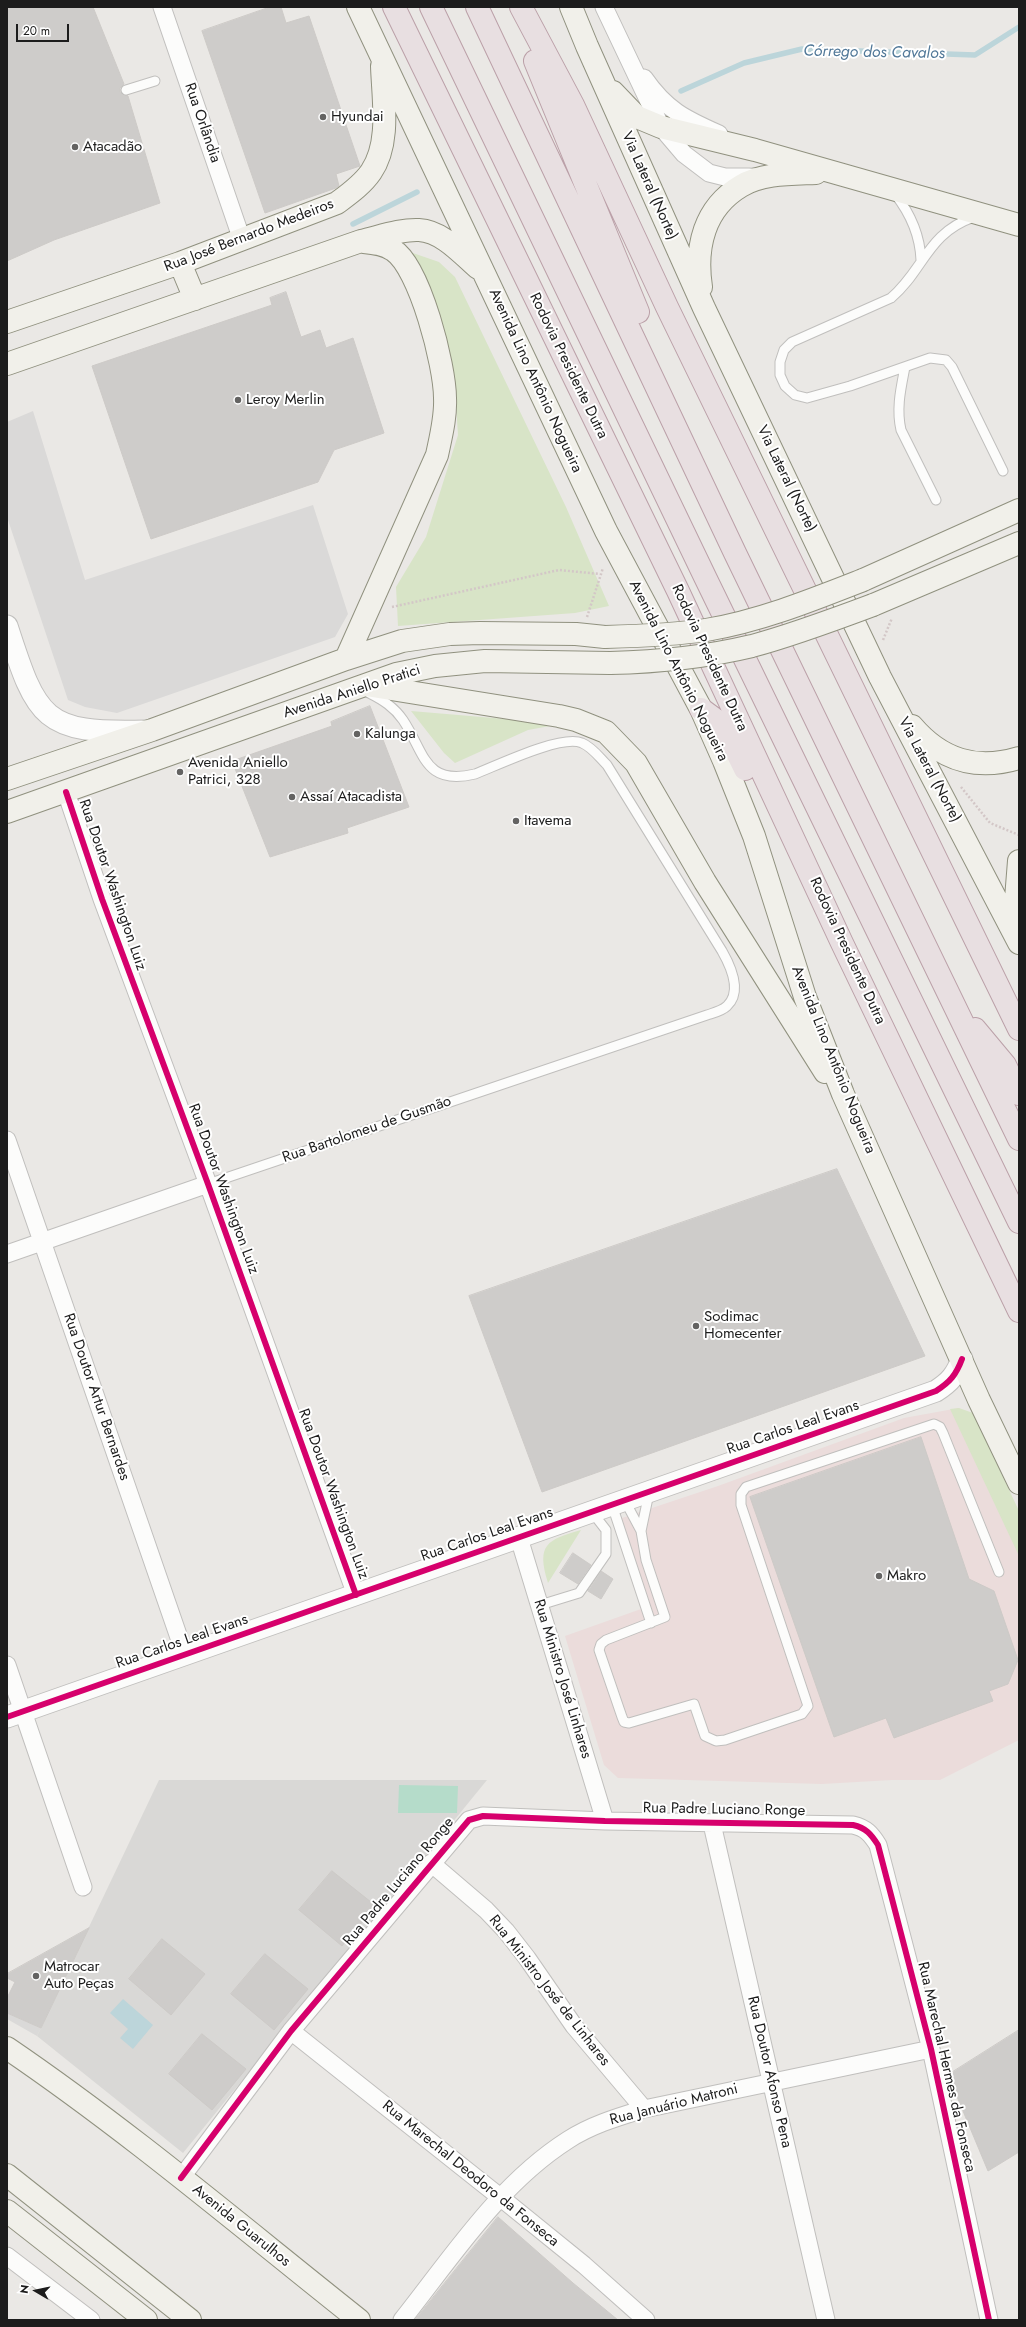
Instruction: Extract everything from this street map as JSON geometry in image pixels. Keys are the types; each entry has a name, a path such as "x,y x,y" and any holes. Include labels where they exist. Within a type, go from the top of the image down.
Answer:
{"highway":[{"name":"Rodovia Presidente Dutra","path":"394,7 678,591 842,943 1019,1311"},
{"name":"Rodovia Presidente Dutra","path":"431,7 706,579 1019,1222"},
{"path":"477,7 735,553 1019,1140"},
{"path":"513,7 735,553"},
{"path":"521,7 573,105"},
{"path":"533,7 573,105 667,307 1019,1028"},
{"path":"701,709 724,726 812,908 842,943"},
{"path":"952,1002 1005,1065 1019,1094"}],"main road":[{"name":"Avenida Lino Antônio Nogueira","path":"358,7 606,531 701,709 754,836 805,997 844,1094 979,1400 1019,1483"},
{"name":"Via Lateral (Norte)","path":"571,7 704,308 880,677 1019,943"},
{"path":"587,46 611,90 624,106 637,116 661,127 755,150 1019,225"},
{"name":"Rua José Bernardo Medeiros","path":"7,322 180,263 337,203 357,188 371,171 378,157 383,139 382,57"},
{"path":"704,308 697,265 703,232 717,206 741,186 766,177 794,174 845,175"},
{"path":"7,364 361,242 419,230 450,243 484,273"},
{"path":"346,658 437,455 443,427 445,397 436,347 422,296 414,276 394,250 379,243 361,242"},
{"path":"180,263 196,299"},
{"name":"Avenida Aniello Pratici","path":"7,779 152,730 346,658 402,641 450,634 576,634 605,637 650,636 713,628 778,612 863,580 1018,510"},
{"name":"Avenida Aniello Pratici","path":"7,812 396,674 435,666 485,661 610,663 651,662 750,646 787,636 873,605 1019,544"},
{"path":"880,677 901,714 930,744 950,757 971,763 986,764 1019,758"},
{"path":"361,686 559,716 576,720 606,732 636,763 709,889 813,1054 844,1094"},
{"path":"1019,861 1016,899 1019,931"},
{"name":"Avenida Guarulhos","path":"7,2048 40,2070 181,2178 359,2320"},
{"path":"7,2176 190,2320"},
{"path":"7,2212 146,2320"}],"street":[{"name":"Rua Orlândia","path":"162,7 242,240"},
{"path":"604,7 642,92 661,127 684,154 709,173 725,177 766,177"},
{"path":"627,56 652,89 667,105 685,119 755,150"},
{"path":"7,626 24,680 32,694 50,717 63,724 85,729 152,730"},
{"name":"Rua Doutor Washington Luiz","path":"66,792 102,899 208,1184 356,1595"},
{"name":"Rua Doutor Artur Bernardes","path":"7,1140 185,1655"},
{"name":"Rua Bartolomeu de Gusmão","path":"7,1254 208,1184"},
{"name":"Rua Carlos Leal Evans","path":"15,1714 936,1391 951,1380 957,1373 962,1359"},
{"name":"Rua Carlos Leal Evans","path":"936,1391 956,1391 979,1400"},
{"name":"Rua Ministro José Linhares","path":"519,1538 605,1821"},
{"path":"7,1665 15,1714 83,1887"},
{"name":"Rua Padre Luciano Ronge","path":"181,2178 291,2032 431,1863 469,1820 478,1816 712,1824 840,1825 862,1827"},
{"name":"Rua Doutor Afonso Pena","path":"712,1824 826,2320"},
{"name":"Rua Marechal Hermes da Fonseca","path":"862,1827 872,1835 878,1845 931,2048 990,2320"},
{"name":"Rua Ministro José de Linhares","path":"431,1863 486,1910 506,1931 574,2026 644,2109"},
{"name":"Rua Marechal Deodoro da Fonseca","path":"291,2032 584,2265 646,2320"},
{"name":"Rua Januário Matroni","path":"402,2320 500,2197 530,2169 568,2140 606,2121 644,2109 931,2048"},
{"path":"7,2256 91,2320"}],"lane":[{"path":"126,90 155,80"},
{"path":"889,188 900,201 915,229 920,245 921,260"},
{"path":"981,214 963,221 948,230 934,243 901,290 891,298 792,342 784,350 780,362 780,375 785,386 795,395 807,398 905,367 938,358 946,360 952,367 1003,470"},
{"path":"905,367 898,407 900,424 936,500"},
{"name":"Rua Bartolomeu de Gusmão","path":"208,1184 707,1015 727,1006 734,984 729,965 607,765 591,748 582,742 565,740 475,774 462,777 449,776 436,772 428,766 406,725 389,705 361,686"},
{"path":"649,1492 641,1531 646,1560 665,1617 606,1640 600,1646 599,1650 623,1720 629,1723 694,1704 705,1736 716,1741 725,1740 802,1714 808,1706 741,1505 741,1494 746,1487 934,1424 940,1427 943,1433 999,1572"},
{"path":"619,1503 641,1531"},
{"path":"619,1503 650,1623"},
{"path":"540,1605 579,1593 606,1554 606,1530 592,1512"}],"path":[{"path":"390,611 393,605 559,570 600,574 588,612"},
{"path":"880,647 892,619 896,616"},
{"path":"958,783 990,823 1019,835"}],"shaded area":[{"path":"33,411 85,580 313,505 348,614 335,637 117,713 85,707 68,700 7,517 7,422"},
{"path":"959,1408 1019,1515 1019,1740 940,1780 892,1780 822,1784 618,1778 604,1765 565,1636 641,1609 613,1521 718,1486 904,1418"},
{"path":"159,1780 487,1780 183,2153 37,2036"},
{"path":"7,2013 41,2028 37,2036 7,2019"}],"green space":[{"path":"410,252 439,262 455,277 566,507 609,606 575,613 398,626 396,587 426,537 458,435 455,391"},
{"path":"411,711 541,722 550,726 528,730 455,763 444,753"},
{"path":"959,1408 973,1413 1019,1511 1019,1556 950,1409"},
{"path":"581,1530 548,1583 543,1560 544,1552 547,1546 552,1541 560,1537"},
{"path":"399,1785 458,1786 457,1813 398,1813"}],"water":[{"path":"123,1999 153,2025 133,2049 120,2038 128,2029 110,2013"}],"building":[{"name":"Atacadão","path":"7,7 93,7 124,84 120,88 120,92 128,96 160,203 54,240 7,261"},
{"path":"270,7 281,7 286,23 309,16 360,166 336,174 339,186 336,188 265,213 202,31"},
{"name":"Leroy Merlin","path":"286,292 301,337 320,330 326,348 353,338 384,433 334,450 318,482 151,539 92,366 272,305 270,298"},
{"path":"370,706 409,807 347,828 348,833 270,857 232,761 332,726 331,722"},
{"name":"Sodimac Homecenter","path":"837,1169 925,1356 542,1492 469,1296"},
{"path":"921,1437 969,1579 994,1591 1018,1660 1008,1684 989,1691 993,1701 894,1738 886,1718 834,1737 750,1497"},
{"path":"573,1553 591,1565 578,1584 560,1573"},
{"path":"601,1571 613,1579 601,1599 588,1591"},
{"path":"332,1871 376,1906 342,1946 299,1910"},
{"name":"Matrocar Auto Peças","path":"89,1928 41,2028 7,2013 7,1998 15,1982 7,1978 7,1974"},
{"path":"162,1939 205,1974 171,2015 129,1979"},
{"path":"265,1954 308,1989 274,2030 231,1994"},
{"path":"1019,2030 1019,2152 988,2171 948,2075"},
{"path":"202,2034 246,2069 212,2110 169,2074"},
{"path":"498,2217 573,2283 618,2320 415,2320"}],"waterway":[{"name":"Córrego dos Cavalos","path":"681,91 744,63 802,49 975,55 1019,27"},
{"name":"Córrego dos Cavalos","path":"353,224 417,192"}],"cycle path":[{"path":"66,792 102,899 208,1184 356,1595"},
{"path":"7,1717 936,1391 952,1378 962,1359"},
{"path":"181,2178 291,2031 469,1820 483,1816 605,1821 853,1825 868,1832 878,1845 931,2049 989,2320"}],"place":[{"name":"Hyundai","path":"323,117"},
{"name":"Atacadão","path":"75,147"},
{"name":"Leroy Merlin","path":"238,400"},
{"name":"Kalunga","path":"357,734"},
{"name":"Avenida Aniello Patrici, 328","path":"180,772"},
{"name":"Assaí Atacadista","path":"292,797"},
{"name":"Itavema","path":"516,821"},
{"name":"Sodimac Homecenter","path":"696,1326"},
{"name":"Makro","path":"879,1576"},
{"name":"Matrocar Auto Peças","path":"36,1976"}]}
